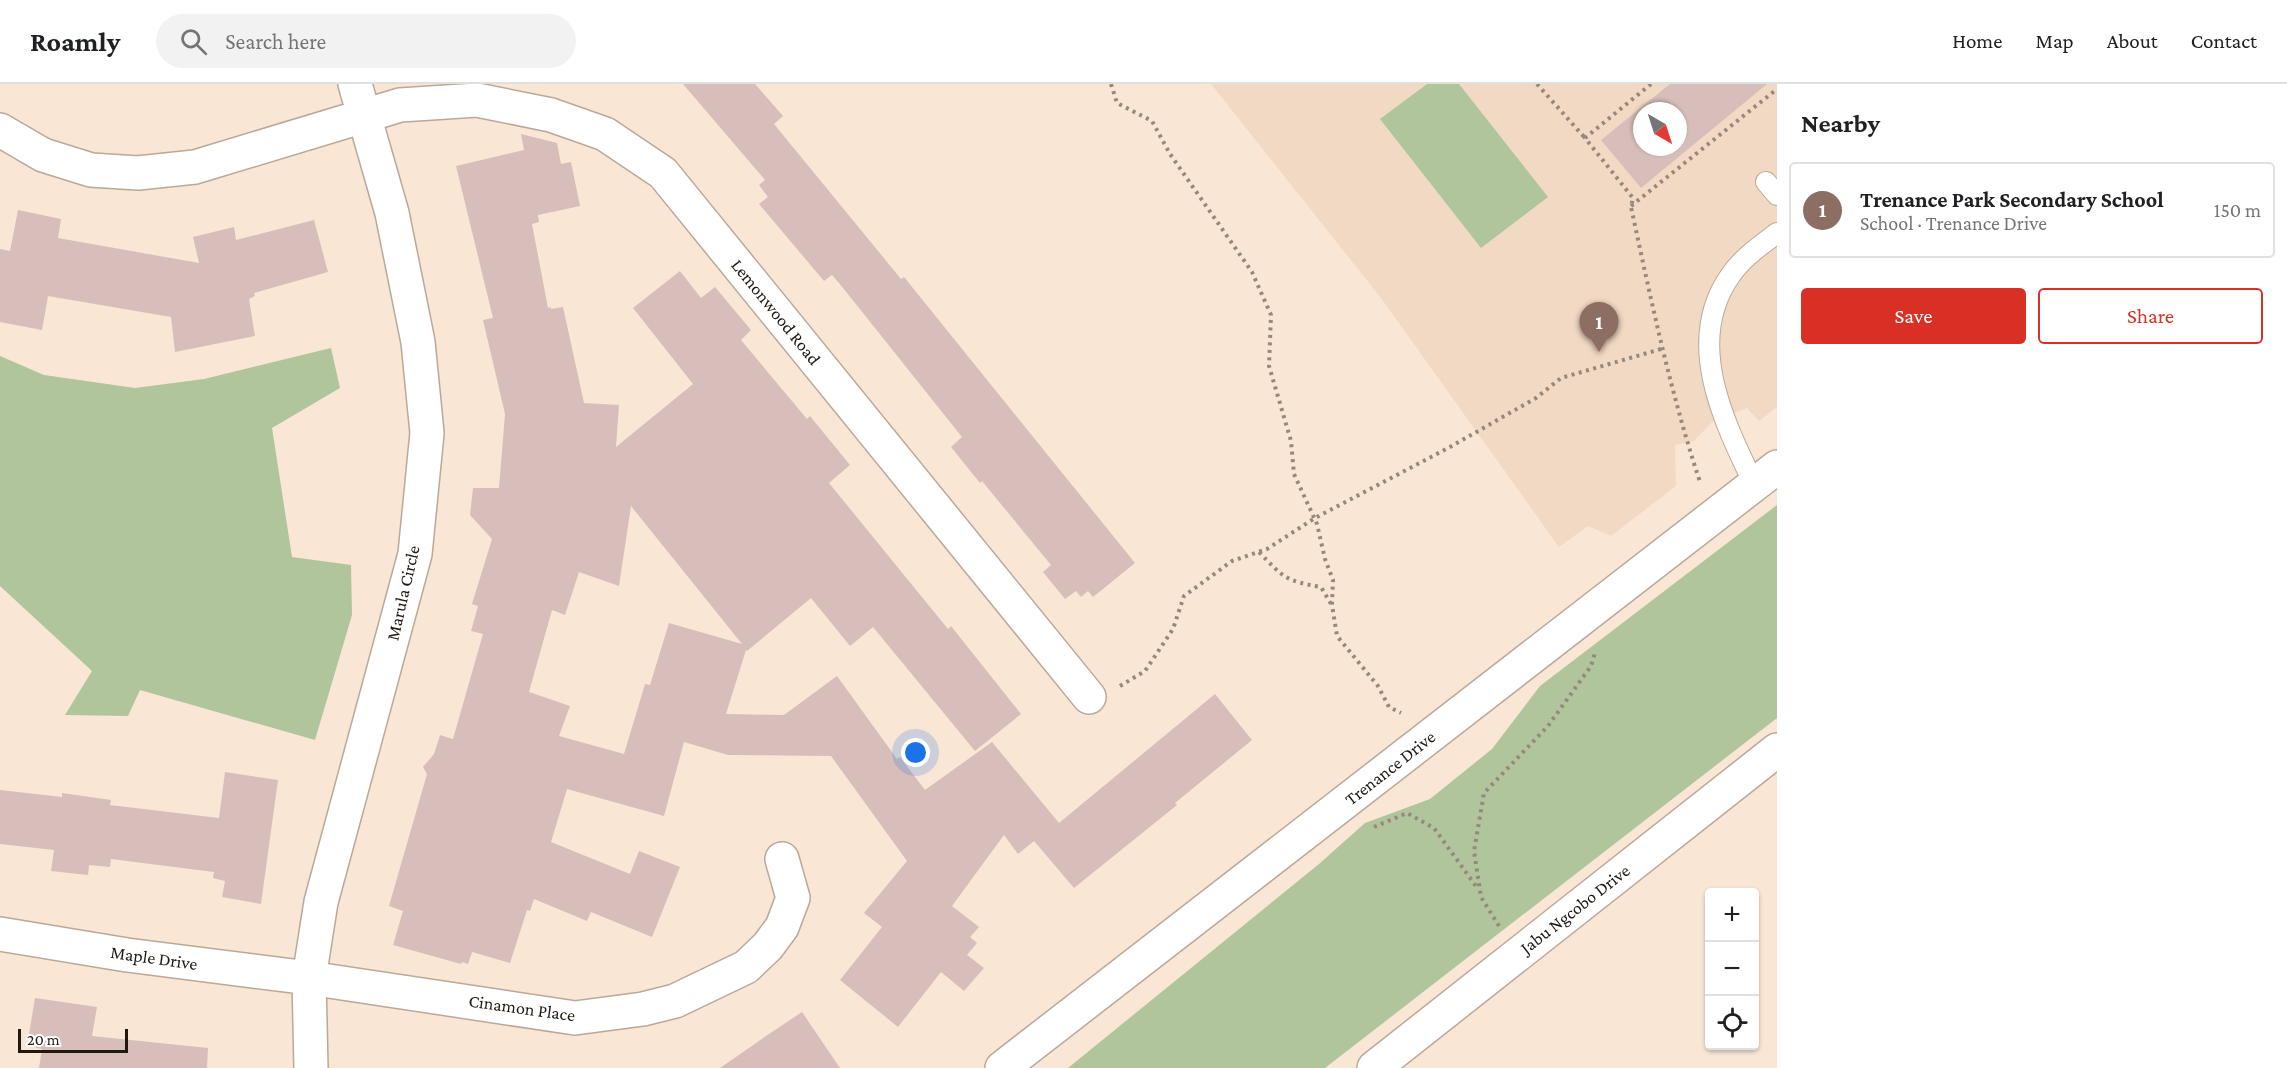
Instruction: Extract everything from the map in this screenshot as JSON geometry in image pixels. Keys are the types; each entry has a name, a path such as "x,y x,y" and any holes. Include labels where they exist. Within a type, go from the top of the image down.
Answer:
{"street":[{"name":"Marula Circle","path":"311,1068 309,978 321,902 415,554 427,433 416,332 392,213 355,84"},
{"name":"Lemonwood Road","path":"364,115 400,105 477,99 551,115 605,134 663,173 1089,697"},
{"path":"0,130 43,155 91,170 138,173 195,167 364,115"},
{"name":"Trenance Drive","path":"1002,1068 1766,475"},
{"name":"Jabu Ngcobo Drive","path":"1374,1068 1777,750"},
{"name":"Cinamon Place","path":"309,978 575,1018 643,1009 675,1001 746,967 768,946 782,927 793,898 782,859"},
{"name":"Maple Drive","path":"0,934 127,955 309,978"}],"lane":[{"path":"1766,475 1728,430 1716,396 1710,364 1710,334 1715,305 1729,276 1749,254 1777,233"}],"path":[{"path":"1112,84 1117,103 1152,121 1170,154 1252,272 1271,315 1269,366 1291,441 1294,474 1315,518 1325,559 1333,580 1332,604 1337,636 1378,686 1389,707 1401,713 1447,723"},
{"path":"1537,84 1634,198 1631,207 1661,349 1681,423 1712,518"},
{"path":"1585,138 1651,84"},
{"path":"1631,207 1777,89"},
{"path":"1089,697 1123,685 1145,671 1173,629 1184,596 1232,561 1268,549 1315,518 1450,447 1528,402 1561,378 1661,349"},
{"path":"1259,552 1281,576 1303,584 1321,587 1332,604"},
{"path":"1480,893 1474,851 1484,793 1548,726 1591,666 1597,646"},
{"path":"1370,829 1407,813 1434,828 1480,893 1516,955"}],"shaded area":[{"path":"1211,84 1777,84 1777,407 1759,421 1747,408 1712,422 1694,441 1675,445 1676,486 1611,536 1588,526 1559,547 1381,298"}],"green space":[{"path":"1427,84 1459,84 1548,197 1481,248 1380,119"},
{"path":"331,348 340,388 272,428 292,557 351,565 352,615 315,740 140,690 128,716 65,715 92,671 0,586 0,356 44,375 135,388 204,379"},
{"path":"1777,505 1777,718 1325,1068 1068,1068 1319,864 1365,823 1430,799 1492,749 1540,686"}],"building":[{"path":"683,84 755,84 783,116 774,124 901,279 904,277 1135,563 1093,597 1088,591 1081,597 1076,591 1065,599 1043,572 1051,565 951,447 962,437 839,283 832,275 824,281 759,204 768,197 759,185 765,180"},
{"path":"1670,84 1767,84 1687,150 1687,102 1648,102"},
{"path":"1633,114 1633,156 1680,156 1641,188 1601,140"},
{"path":"521,134 557,143 561,164 571,162 580,206 538,215 539,222 532,224 548,308 563,307 584,403 619,405 616,447 693,384 633,308 680,271 701,298 715,287 751,330 741,340 807,419 810,416 850,465 829,483 948,629 951,626 1021,714 975,751 873,627 850,646 811,598 746,650 726,714 784,715 837,676 897,759 900,757 925,790 992,742 1059,823 1215,694 1252,740 1175,803 1177,805 1074,888 1034,841 1018,854 1004,835 952,906 979,927 970,937 977,943 967,955 984,968 964,991 941,972 898,1027 840,980 882,927 864,913 907,861 831,756 728,755 684,742 664,816 567,789 551,842 630,874 639,851 680,867 652,937 591,912 587,921 534,899 530,911 527,910 510,963 472,952 468,964 462,962 461,964 393,945 403,911 389,906 427,774 423,767 434,754 440,735 453,739 483,634 471,631 478,606 472,604 492,539 470,515 473,488 499,488 505,414 483,320 493,318 456,166 524,150","holes":["631,506 742,644 669,623 650,685 645,684 624,754 559,736 570,706 529,692 552,610 565,615 579,572 619,586"]},
{"path":"18,210 61,219 58,238 199,263 193,237 234,227 236,240 314,220 328,272 254,293 255,296 249,299 255,336 175,352 171,317 48,296 42,330 0,322 0,249 10,251"},
{"path":"225,772 278,780 261,904 222,897 225,881 213,878 214,872 111,859 110,867 89,865 88,875 51,871 54,850 0,844 0,790 62,797 62,793 111,800 110,805 219,818"},
{"path":"35,998 97,1007 92,1036 208,1048 207,1068 39,1068 42,1049 27,1046"},
{"path":"802,1012 840,1068 720,1068 766,1036"}],"place":[{"name":"Trenance Park Secondary School","path":"1599,352"}]}
